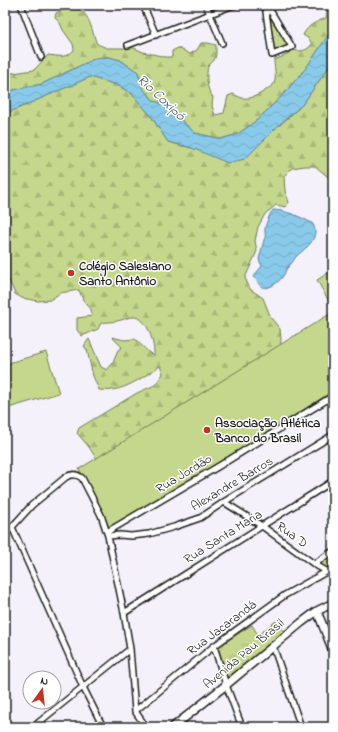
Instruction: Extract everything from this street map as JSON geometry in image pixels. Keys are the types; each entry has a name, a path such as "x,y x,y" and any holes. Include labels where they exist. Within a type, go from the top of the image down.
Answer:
{"street":[{"path":"21,5 41,57"},
{"path":"143,5 156,35"},
{"path":"206,5 222,43"},
{"path":"128,45 234,5"},
{"path":"266,5 292,46 272,55 266,5"},
{"name":"Rua Jordão","path":"107,534 333,396"},
{"name":"Alexandre Barros","path":"107,534 131,536 149,534 200,518 333,435"},
{"path":"5,533 32,506 66,477 74,475 82,478 100,515 107,534 130,649 135,711 146,727"},
{"name":"Rua Santa Maria","path":"124,613 333,481"},
{"name":"Rua D","path":"224,502 262,526 314,564 331,572"},
{"path":"12,527 83,687 103,727"},
{"path":"314,564 333,551"},
{"name":"Rua Jacarandá","path":"135,711 214,646 285,595 331,572"},
{"name":"Avenida Pau Brasil","path":"177,725 301,623 317,611 333,604"},
{"path":"317,611 333,651"},
{"path":"214,646 226,685 242,727"},
{"path":"273,646 301,727"},
{"path":"33,727 130,649"}],"green space":[{"path":"326,5 333,5 333,30 306,68 282,96 257,120 238,134 221,139 195,133 183,122 170,106 154,101 144,90 138,72 120,60 109,57 96,58 42,84 5,92 5,71 6,74 34,70 48,55 65,56 74,50 73,44 60,23 55,18 56,13 68,8 75,8 81,10 85,14 91,25 97,44 107,48 134,48 143,52 172,57 172,51 178,48 190,54 197,50 201,43 216,45 215,57 208,66 207,82 213,97 212,106 215,115 224,113 228,96 233,94 242,98 251,98 259,94 274,84 274,60 293,50 304,50 312,44 309,39 303,35 310,26 326,18"},
{"path":"266,6 291,46 272,54"},
{"path":"333,61 333,181 315,166 292,168 284,176 285,191 289,202 286,207 276,205 265,214 258,227 255,241 257,251 245,278 250,289 263,298 271,318 280,329 280,354 100,462 77,433 79,428 137,393 155,385 163,374 160,366 125,387 110,390 99,390 93,376 87,350 84,346 89,339 101,367 107,370 113,363 118,350 122,347 112,337 124,340 135,339 154,356 150,332 143,321 138,318 129,317 117,321 101,323 98,329 82,336 77,330 77,318 92,316 91,309 83,300 79,290 60,293 50,300 38,301 22,298 15,294 5,271 5,114 90,77 117,85 131,93 151,116 168,142 192,148 280,125 302,105"},
{"path":"333,270 333,309 317,280"},
{"name":"Associação Atlética Banco do Brasil","path":"333,312 333,391 198,476 109,528 79,469"},
{"path":"46,352 59,393 5,409 5,364"},
{"path":"333,554 333,566 328,569 318,564"},
{"path":"276,621 285,632 227,680 218,646 252,625 258,635"}],"water":[{"name":"Rio Coxipó","path":"333,30 333,61 302,105 279,125 245,159 228,163 192,148 168,142 151,116 131,93 117,85 90,77 5,114 5,92 42,84 96,58 109,57 120,60 138,72 144,90 154,101 170,106 183,122 195,133 221,139 238,134 257,120 282,96 306,68"},
{"path":"273,210 293,214 312,223 315,234 311,243 295,258 277,283 265,288 259,285 257,280 253,277 262,266 259,259 265,237 265,226"}],"place":[{"name":"Colégio Salesiano Santo Antônio","path":"71,273"},
{"name":"Associação Atlética Banco do Brasil","path":"207,430"}]}
